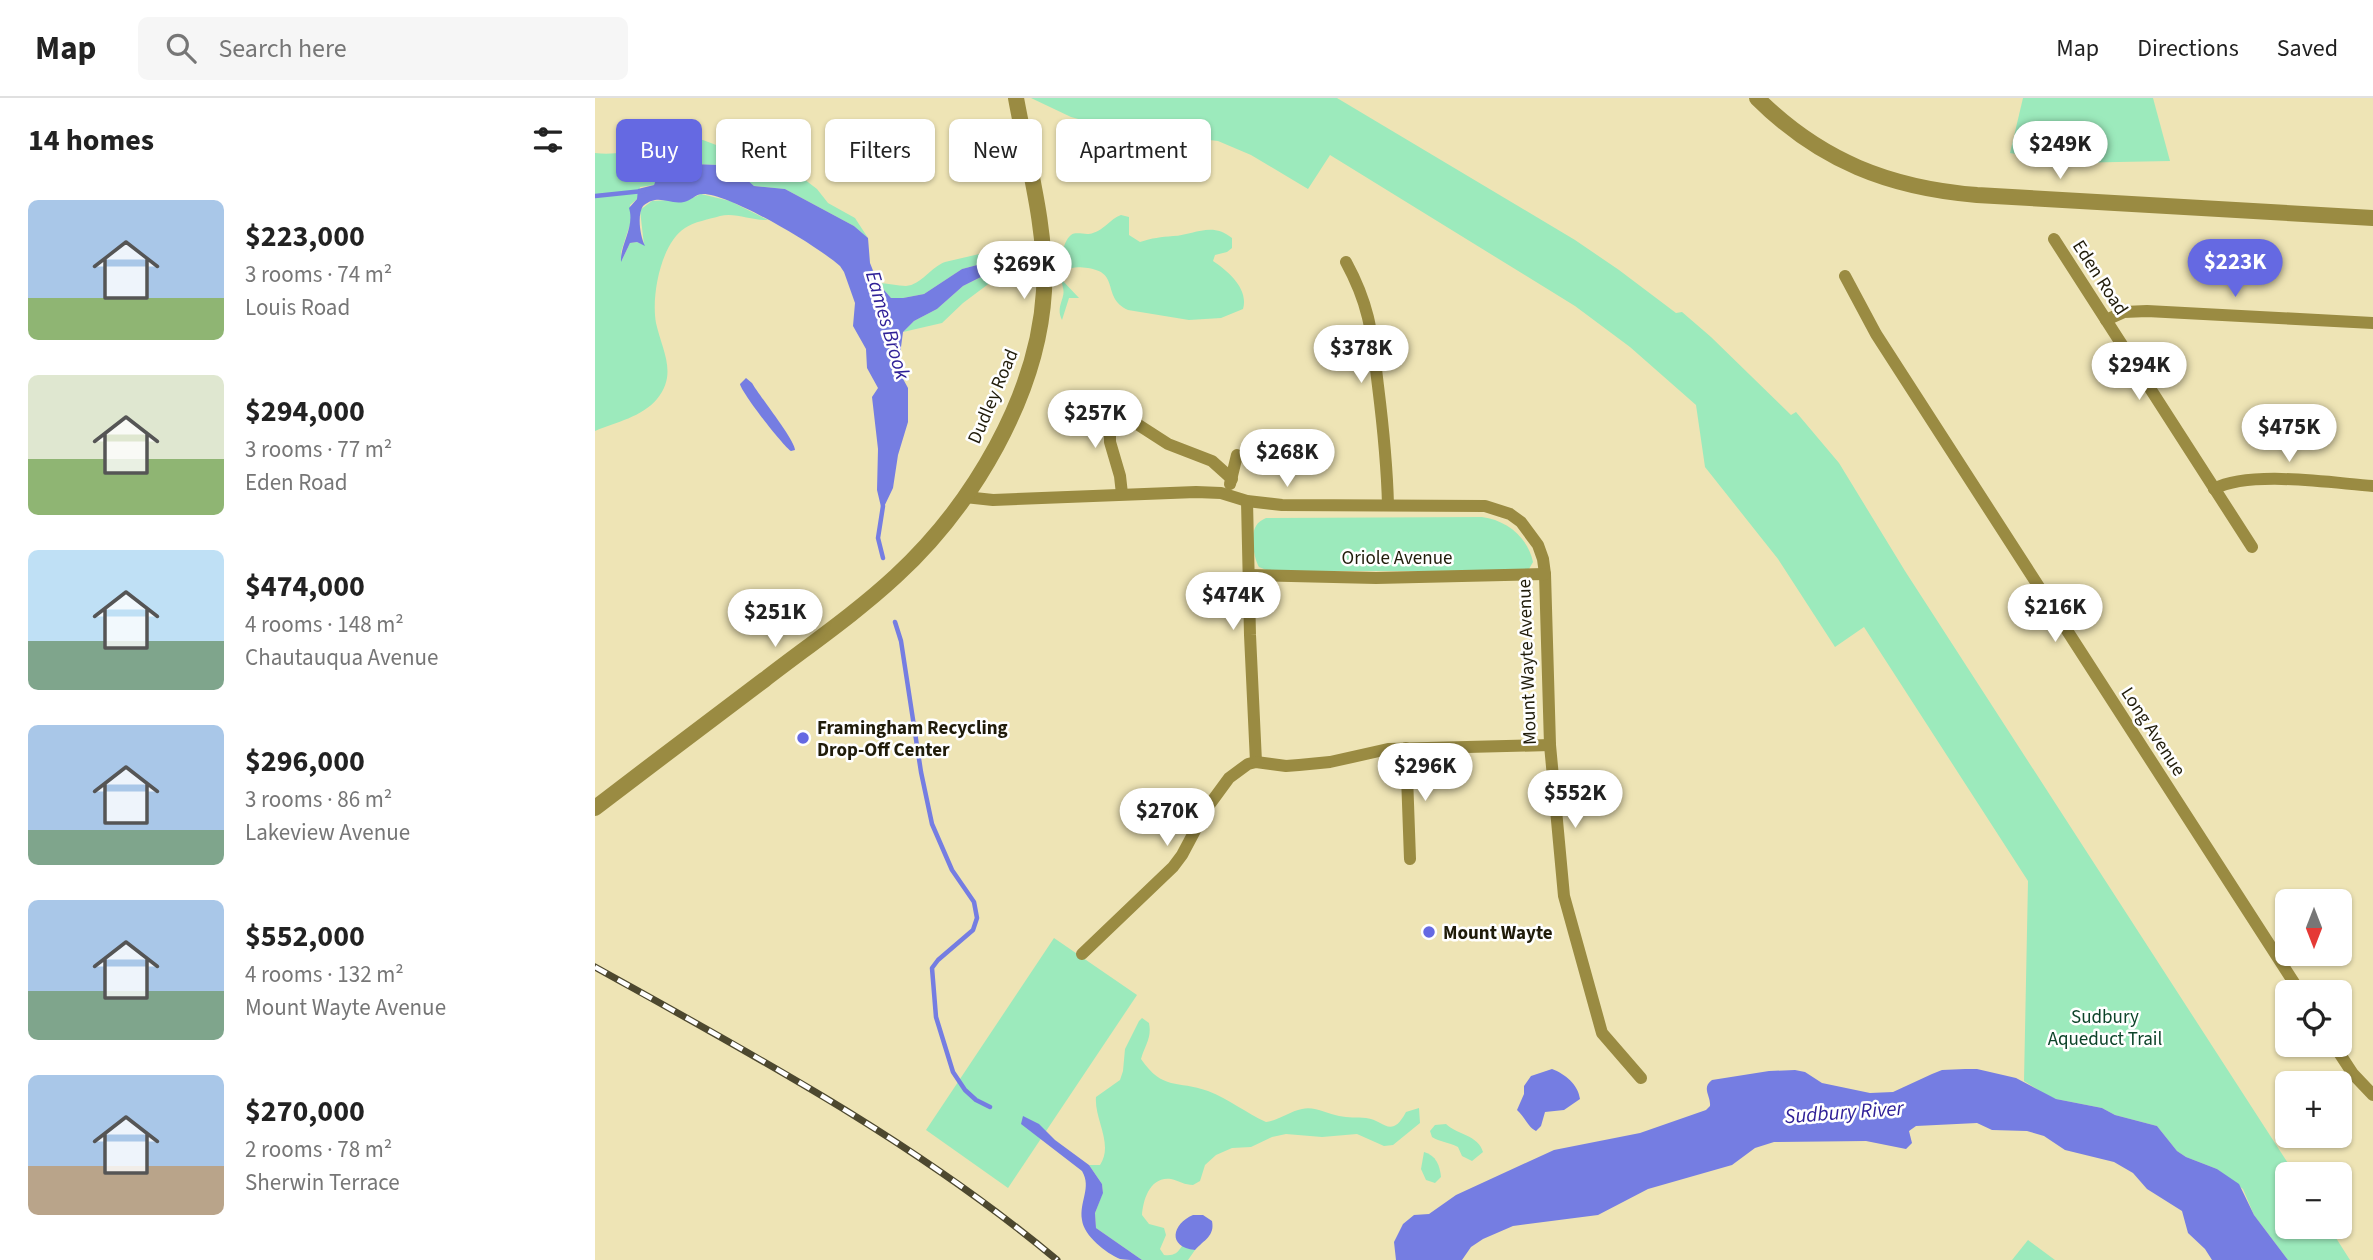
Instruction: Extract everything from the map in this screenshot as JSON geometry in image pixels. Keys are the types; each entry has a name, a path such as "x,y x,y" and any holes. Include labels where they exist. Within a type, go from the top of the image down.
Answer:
{"street":[{"name":"Dudley Road","path":"965,497 999,439 1020,394 1035,350 1041,316 1044,280 1040,239 1016,98"},
{"path":"1757,98 1786,125 1826,152 1868,173 1922,189 1977,195 2373,218"},
{"name":"Eden Road","path":"2054,239 2252,547"},
{"path":"1346,262 1371,322 1385,444 1388,505"},
{"name":"Long Avenue","path":"1845,276 1876,334 2292,980"},
{"path":"2106,320 2124,312 2147,311 2373,323"},
{"path":"1122,494 1109,437 1110,423 1118,418 1137,424 1168,444 1212,461 1231,479"},
{"path":"1228,494 1237,455"},
{"path":"2214,489 2224,483 2250,479 2373,486"},
{"name":"Mount Wayte Avenue","path":"965,497 993,500 1196,492 1228,494 1247,501 1282,505 1472,505 1497,509 1521,522 1538,545 1545,574 1550,745 1561,879 1567,915 1602,1033 1641,1078"},
{"path":"595,808 873,597 919,553 965,497"},
{"path":"1247,501 1256,762"},
{"name":"Oriole Avenue","path":"1248,575 1376,578 1545,574"},
{"path":"1082,954 1173,867 1207,808 1229,778 1248,765 1256,762 1299,765 1406,748 1550,745"},
{"path":"1406,748 1410,859"},
{"path":"2342,1057 2373,1095"}],"green space":[{"name":"Sudbury Aqueduct Trail","path":"1031,98 1337,98 1575,240 1676,313 1682,312 1791,415 1796,412 1839,463 1905,571 2275,1143 2275,1148 2278,1148 2287,1162 2275,1162 2275,1239 2337,1239 2350,1260 2288,1260 2254,1215 2243,1189 2217,1169 2177,1151 2157,1126 2115,1115 2102,1108 2056,1099 2024,1081 2028,881 1864,627 1835,647 1778,559 1705,467 1696,405 1630,347 1575,306 1330,155 1308,189 1251,155 1211,140 1211,119 1071,117"},
{"path":"2023,98 2153,98 2170,161 2067,163 2010,153"},
{"path":"702,140 716,145 716,165 702,164"},
{"path":"595,153 616,153 616,182 655,182 654,185 640,187 637,199 630,205 632,218 621,252 622,260 630,243 644,245 640,210 652,201 690,199 701,194 730,201 768,220 720,216 692,224 677,235 664,258 655,299 656,323 667,362 667,380 663,390 644,410 595,431"},
{"path":"748,182 808,182 828,203 855,218 868,238 854,226 785,189 754,186"},
{"path":"1121,215 1129,217 1129,235 1140,242 1203,230 1217,230 1232,238 1232,248 1215,255 1213,261 1236,281 1243,294 1243,309 1221,318 1189,320 1128,310 1115,299 1104,275 1088,268 1076,267 1065,271 1062,280 1079,298 1069,298 1062,320 1060,311 1064,292 1061,276 1061,260 1067,240 1073,234 1097,232"},
{"path":"1005,248 1011,256 962,269 924,294 891,298 878,283 911,285 945,262"},
{"path":"1004,266 991,282 942,323 903,332 914,321 937,309 963,286"},
{"path":"1482,517 1515,531 1530,553 1533,562 1529,569 1269,571 1259,567 1253,547 1254,530 1258,523 1266,518"},
{"path":"1054,938 1137,995 1008,1188 926,1130"},
{"path":"1142,1018 1149,1023 1150,1033 1141,1059 1156,1076 1171,1083 1208,1091 1266,1122 1307,1108 1342,1117 1372,1119 1391,1127 1401,1120 1406,1112 1419,1108 1420,1123 1393,1145 1384,1146 1357,1134 1322,1137 1286,1134 1272,1137 1251,1147 1232,1148 1216,1155 1205,1165 1200,1181 1193,1185 1171,1179 1158,1181 1146,1196 1142,1215 1149,1224 1164,1228 1166,1235 1160,1249 1164,1255 1175,1254 1182,1246 1195,1250 1188,1260 1142,1260 1096,1228 1095,1213 1103,1192 1102,1184 1089,1165 1100,1165 1105,1149 1096,1097 1120,1080 1125,1049"},
{"path":"1446,1124 1477,1142 1483,1152 1472,1161 1462,1156 1458,1147 1432,1137 1430,1131 1435,1125"},
{"path":"1424,1152 1432,1156 1438,1165 1441,1177 1435,1183 1426,1180 1421,1169"},
{"path":"2028,1240 2055,1260 2012,1260"}],"water":[{"path":"702,164 716,165 716,182 749,182 754,186 785,189 854,226 868,238 870,263 878,283 891,298 924,294 962,269 1015,255 1016,266 1010,267 1007,264 963,286 937,309 914,321 903,332 899,362 908,388 908,422 898,455 893,488 882,511 877,490 878,449 872,397 878,388 867,368 866,349 853,326 855,303 840,266 795,235 753,212 716,196 703,194 684,202 654,200 643,206 640,226 645,246 637,242 630,243 621,262 629,229 629,208 637,199 638,189 654,185 655,182 702,182"},
{"path":"746,378 784,428 795,450 791,451 780,440 747,397 740,384"},
{"path":"1552,1069 1570,1080 1580,1099 1564,1110 1545,1112 1541,1126 1536,1131 1517,1110 1524,1094 1524,1086 1531,1076"},
{"name":"Sudbury River","path":"1977,1069 2016,1078 2056,1099 2102,1108 2115,1115 2157,1126 2177,1151 2217,1169 2239,1184 2254,1215 2288,1260 2212,1260 2188,1233 2182,1211 2147,1189 2133,1173 2114,1162 2065,1150 2044,1136 2027,1131 1992,1130 1977,1123 1916,1126 1909,1131 1912,1143 1906,1149 1866,1141 1774,1142 1755,1148 1732,1165 1648,1189 1598,1215 1513,1226 1471,1247 1462,1260 1396,1260 1394,1242 1403,1224 1414,1215 1429,1214 1456,1195 1554,1150 1640,1133 1706,1110 1710,1106 1707,1086 1712,1080 1769,1071 1795,1070 1805,1072 1822,1083 1870,1093 1893,1092 1942,1070"},
{"path":"1023,1116 1039,1124 1055,1140 1089,1165 1102,1184 1103,1193 1095,1213 1096,1228 1142,1260 1120,1259 1108,1253 1091,1238 1082,1220 1086,1183 1082,1171 1021,1124"},
{"path":"1193,1215 1203,1215 1212,1221 1213,1226 1208,1237 1195,1250 1180,1245 1176,1235 1181,1224"}],"waterway":[{"name":"Eames Brook","path":"595,196 643,191"},
{"name":"Eames Brook","path":"883,506 878,538 883,558"},
{"name":"Eames Brook","path":"895,622 901,641 921,772 932,824 952,870 974,902 977,918 973,930 932,968 936,1017 953,1072 965,1090 990,1107"}],"railway":[{"path":"595,967 774,1068 891,1139 1003,1217 1057,1260"}],"place":[{"name":"Framingham Recycling Drop-Off Center","path":"803,738"},
{"name":"Mount Wayte","path":"1429,932"}]}
